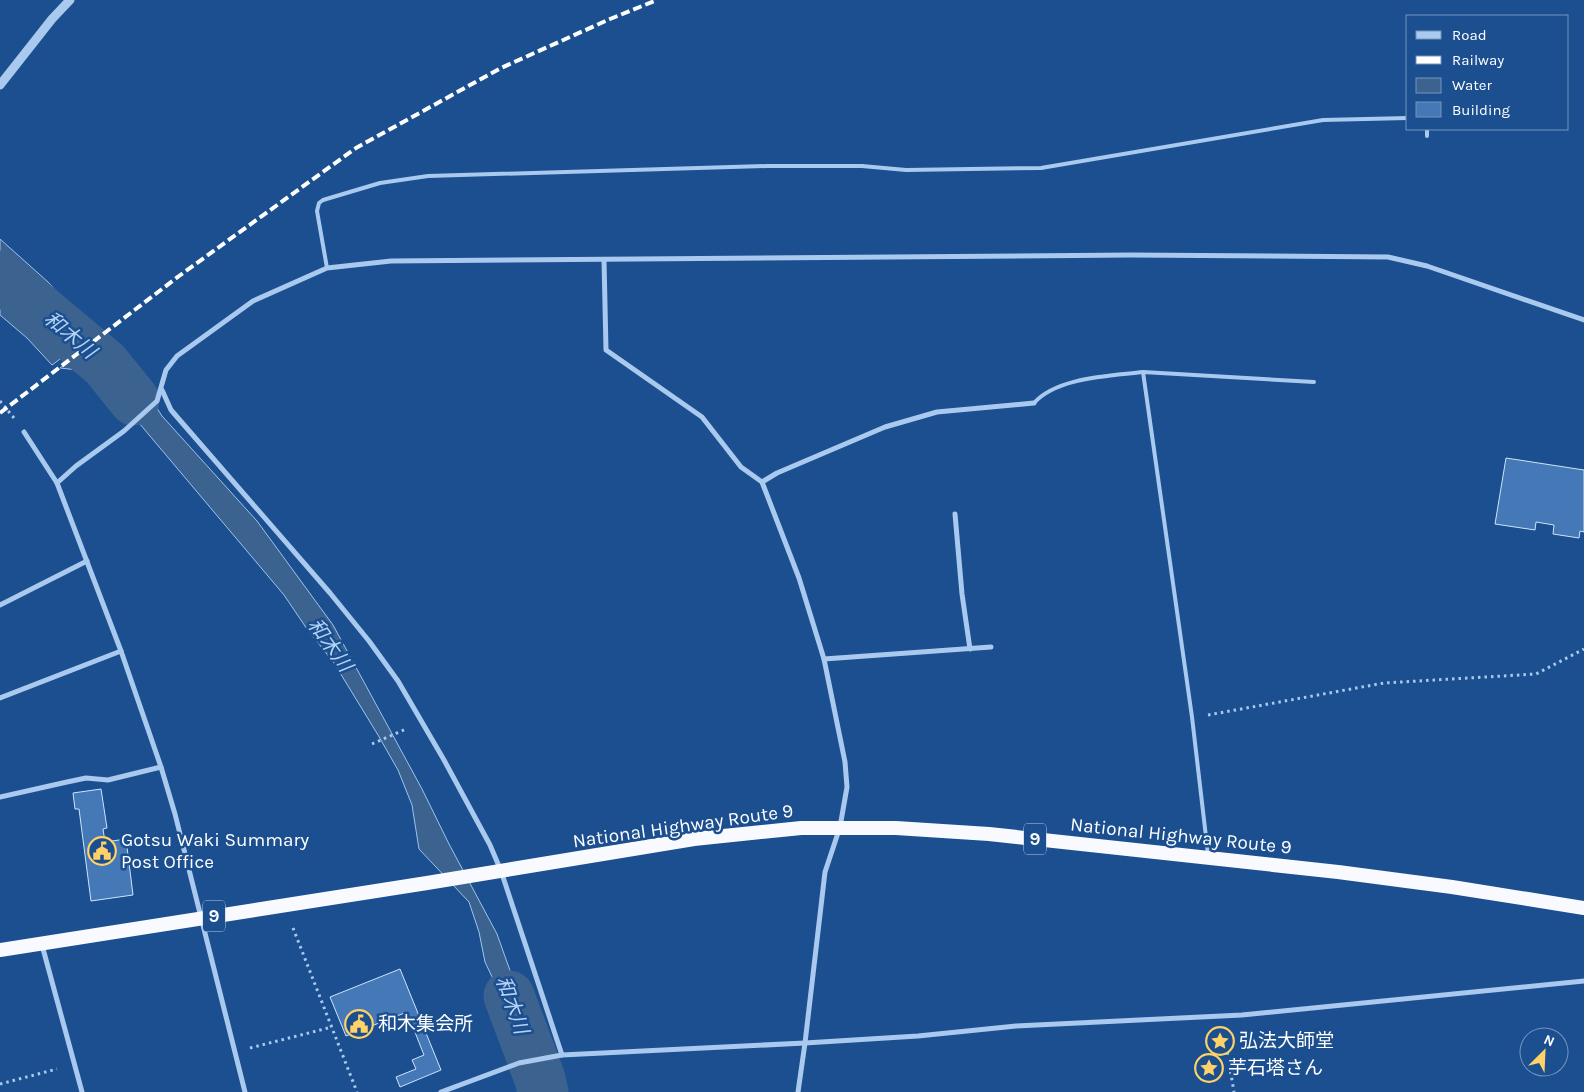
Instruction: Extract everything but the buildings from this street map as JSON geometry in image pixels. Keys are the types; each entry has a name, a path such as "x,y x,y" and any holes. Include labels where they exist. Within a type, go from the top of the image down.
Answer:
{"highway":[{"name":"National Highway Route 9","path":"0,950 485,874 694,839 801,828 896,828 989,834 1338,872 1452,887 1584,908"}],"street":[{"path":"0,85 52,19 70,0"},
{"path":"57,483 76,466 124,431 157,401 162,390 166,370 177,356 253,301 327,268 391,261 1130,255 1388,257 1426,266 1584,320"},
{"path":"604,260 606,350 702,417 741,468 762,482 799,578 824,659 845,762 847,787 840,827 825,872 798,1092"},
{"path":"162,390 171,410 330,593 369,641 398,681 490,845 501,871 562,1055"},
{"path":"762,482 776,473 885,427 937,412 1034,403"},
{"path":"24,432 57,483 121,651 161,767 175,814 245,1092"},
{"path":"955,514 962,594 970,649"},
{"path":"0,605 87,562"},
{"path":"824,659 991,648"},
{"path":"0,698 121,651"},
{"path":"0,797 86,778 108,780 161,767"},
{"path":"41,943 82,1092"},
{"path":"441,1092 519,1063 562,1055 805,1043 918,1036 1016,1026 1252,1014 1584,981"}],"lane":[{"path":"327,268 317,211 319,203 323,200 380,183 408,179 438,176 767,166 862,166 906,170 1040,168 1324,120 1406,118"},
{"path":"1426,130 1427,136"},
{"path":"1034,403 1041,395 1078,380 1143,372 1314,382"},
{"path":"1143,372 1192,717 1209,858"}],"path":[{"path":"0,401 24,432"},
{"path":"1192,717 1384,683 1536,674 1584,649"},
{"path":"372,744 415,726"},
{"path":"293,928 357,1092"},
{"path":"1221,1015 1234,1092"},
{"path":"235,1052 332,1027"},
{"path":"0,1084 74,1064"}],"water":[{"path":"0,239 48,282 94,334 52,365 27,338 0,315"},
{"path":"100,339 146,391 162,416 257,521 333,625 422,789 497,934 523,1007 546,1056 529,1061 521,1048 512,1019 485,962 479,932 469,902 419,849 412,805 398,770 334,663 307,629 284,595 96,372 60,368"}],"waterway":[{"name":"和木川","path":"0,276 105,364 134,400"},
{"name":"和木川","path":"509,996 540,1079 543,1092"}],"railway":[{"path":"0,413 179,276 356,148 501,68 657,0"}],"place":[{"name":"Gotsu Waki Summary Post Office","path":"102,851"},
{"name":"和木集会所","path":"359,1024"},
{"name":"弘法大師堂","path":"1220,1041"},
{"name":"芋石塔さん","path":"1209,1068"}]}
